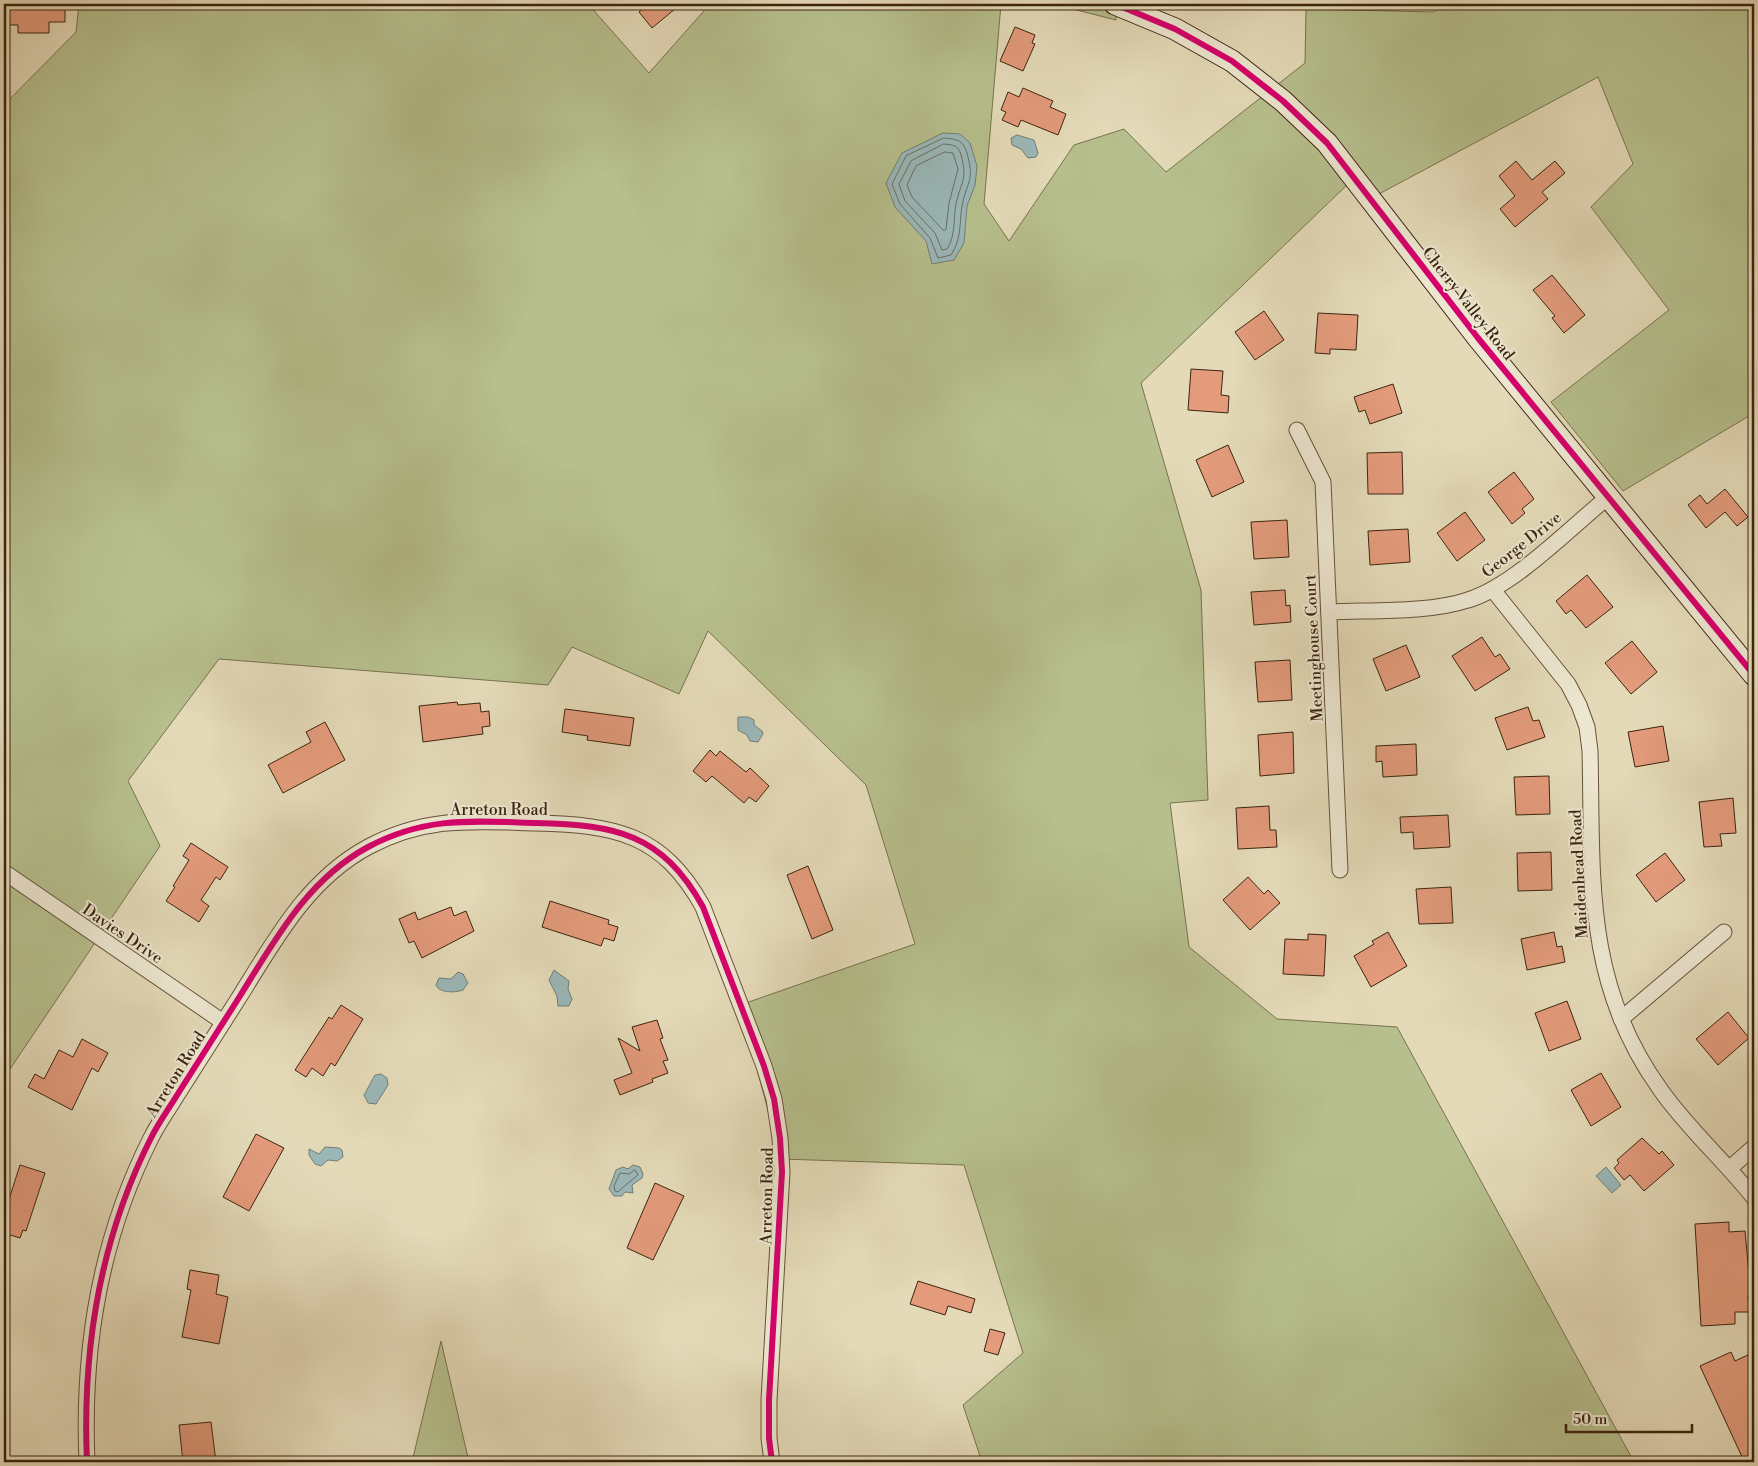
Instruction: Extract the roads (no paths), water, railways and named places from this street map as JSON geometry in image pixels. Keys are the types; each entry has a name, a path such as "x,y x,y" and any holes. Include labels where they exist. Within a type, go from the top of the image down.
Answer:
{"street":[{"name":"Cherry Valley Road","path":"1115,4 1175,29 1232,61 1266,86 1306,121 1345,165 1478,338 1754,675"},
{"name":"Meetinghouse Court","path":"1297,430 1323,482 1340,870"},
{"name":"George Drive","path":"1329,612 1444,606 1469,600 1493,590 1515,575 1608,497"},
{"name":"Maidenhead Road","path":"1493,590 1568,684 1579,705 1586,727 1590,751 1594,905 1598,942 1606,978 1621,1019 1636,1052 1660,1089 1681,1116 1730,1168 1751,1187"},
{"name":"Arreton Road","path":"87,1462 86,1421 92,1323 111,1238 129,1186 151,1136 296,910 317,886 344,862 368,847 424,826 456,820 587,824 613,829 637,838 656,850 675,866 691,885 703,906 764,1066 774,1099 780,1138 782,1172 769,1400 769,1438 772,1462"},
{"name":"Davies Drive","path":"4,872 223,1022"},
{"path":"1621,1019 1724,932"},
{"path":"1730,1168 1754,1147"}],"water":[{"path":"943,133 960,134 970,143 977,166 975,185 967,206 964,243 954,260 932,264 926,241 895,207 886,183 902,153"},
{"path":"1017,135 1034,140 1038,153 1036,157 1028,158 1021,149 1012,145 1011,138"},
{"path":"738,717 748,717 754,720 754,725 763,734 758,742 750,741 747,735 738,730"},
{"path":"554,970 569,981 568,989 572,999 569,1006 558,1006 557,996 549,980"},
{"path":"458,972 463,974 468,983 463,990 448,992 438,988 436,985 439,978 451,979"},
{"path":"381,1074 387,1078 388,1085 376,1104 368,1103 364,1095 375,1075"},
{"path":"325,1147 339,1148 342,1150 343,1157 337,1161 328,1160 321,1166 315,1164 309,1155 309,1149 319,1154"},
{"path":"633,1165 640,1167 643,1174 642,1178 632,1185 633,1193 625,1192 622,1196 614,1196 609,1189 616,1170 623,1167 628,1169"},
{"path":"1606,1167 1621,1185 1612,1193 1596,1176"}]}
